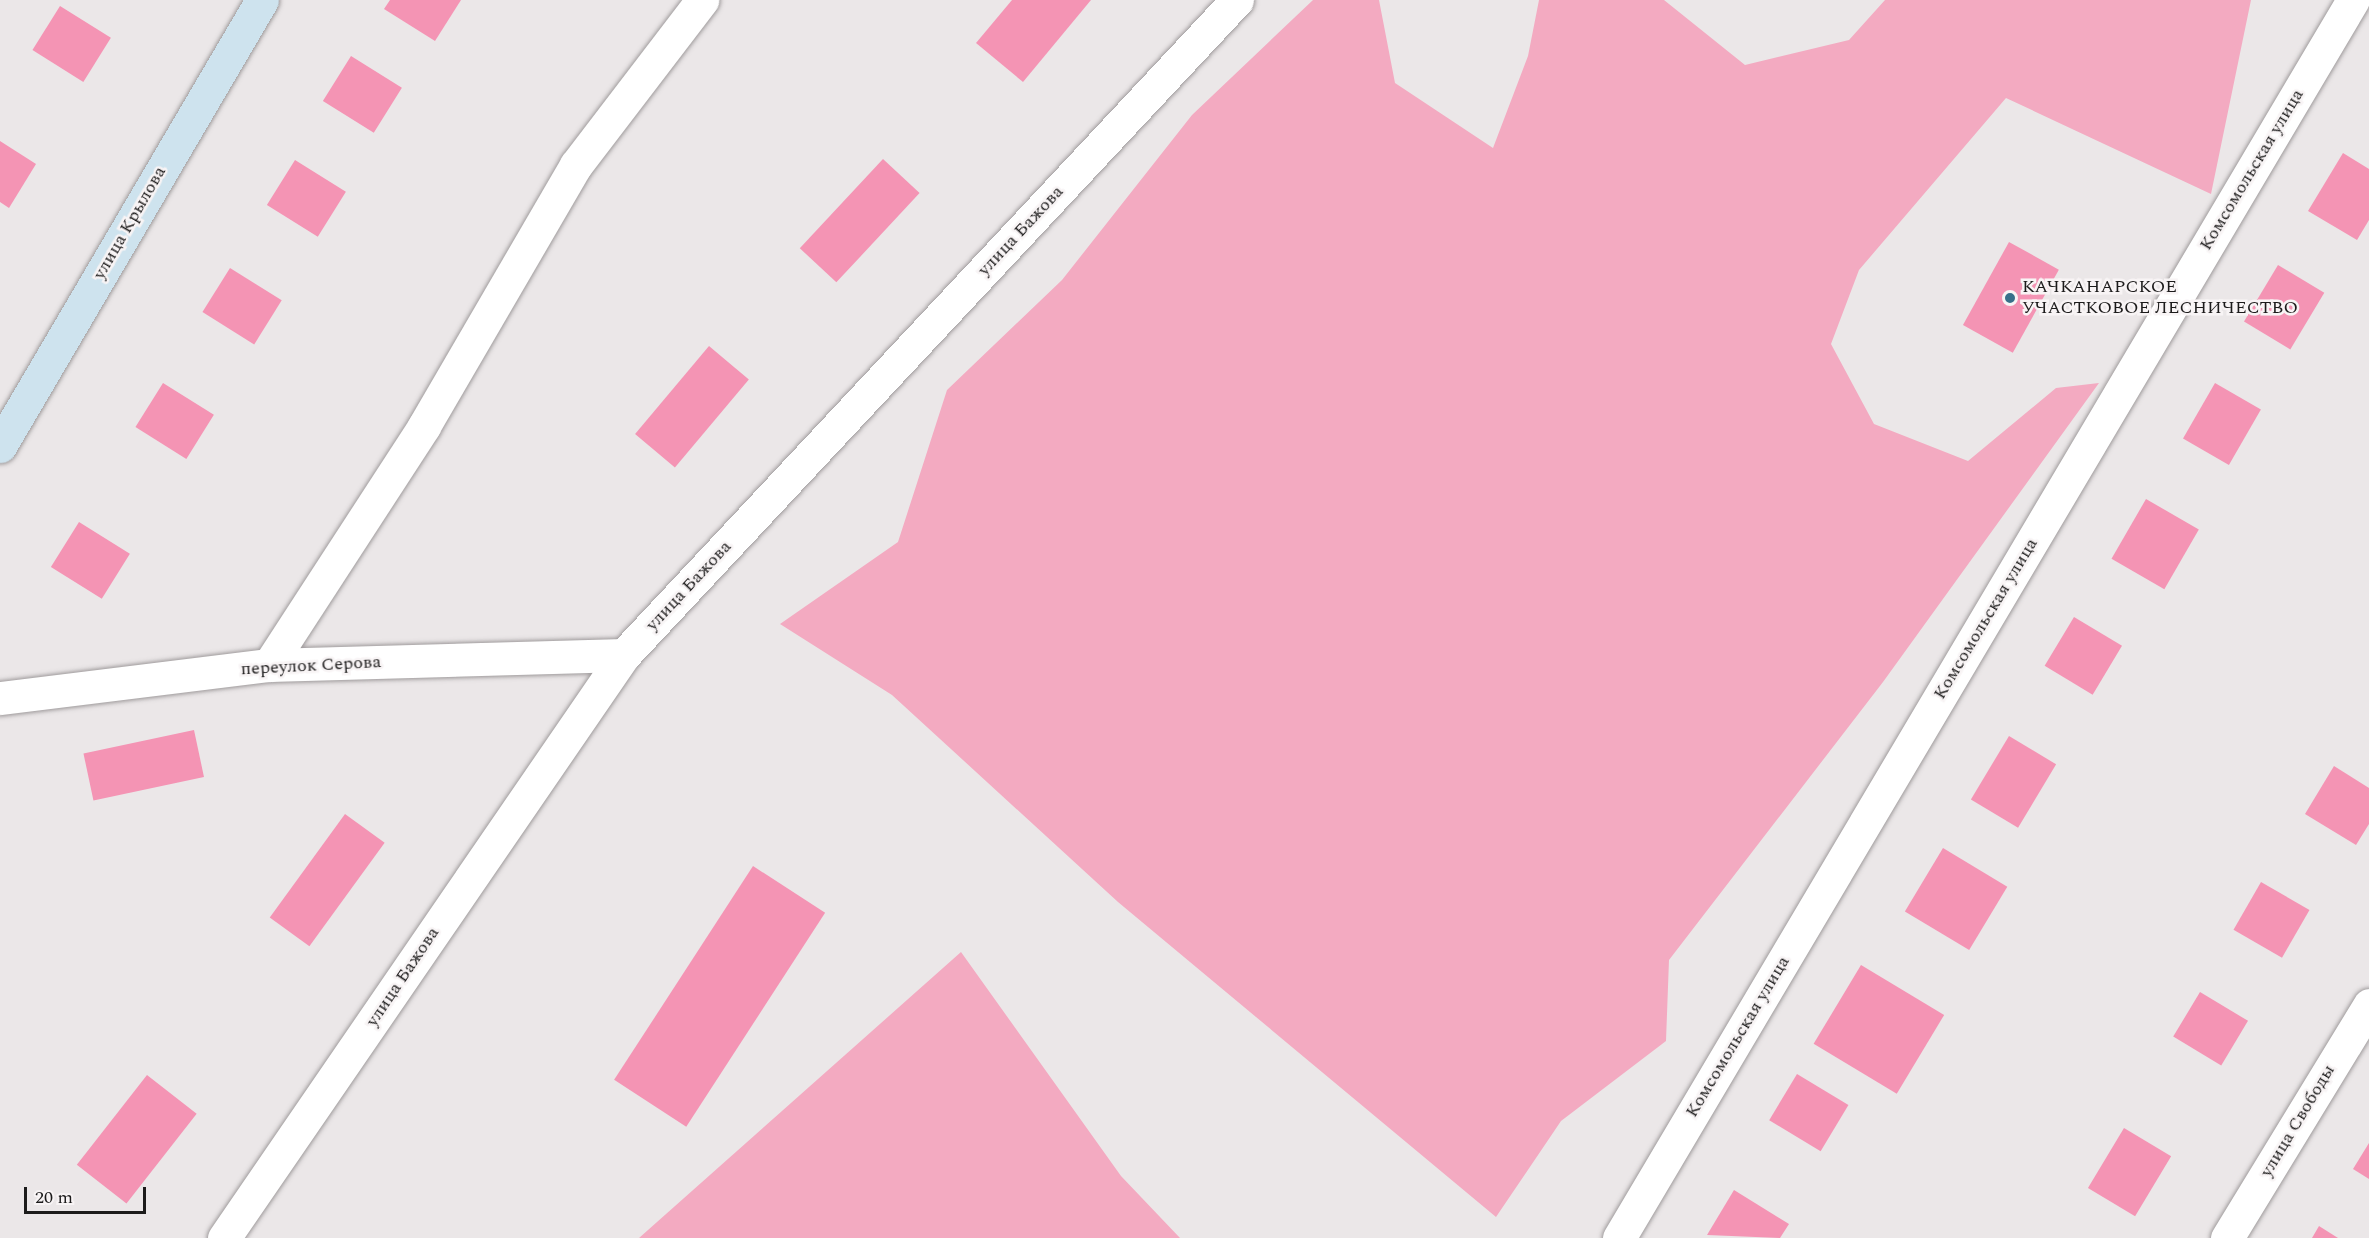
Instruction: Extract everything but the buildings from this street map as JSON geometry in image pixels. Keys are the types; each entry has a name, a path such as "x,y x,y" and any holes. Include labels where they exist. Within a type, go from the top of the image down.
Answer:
{"main road":[{"name":"улица Крылова","path":"0,446 262,0"}],"street":[{"path":"269,665 424,426 576,165 702,0"},
{"name":"улица Бажова","path":"224,1238 624,655 1237,0"},
{"name":"Комсомольская улица","path":"1619,1238 2353,0"},
{"name":"переулок Серова","path":"0,698 269,665 624,655"},
{"name":"улица Свободы","path":"2227,1238 2369,1005"}],"shaded area":[{"path":"1313,0 1379,0 1395,83 1493,148 1528,56 1539,0 1664,0 1745,65 1849,40 1885,0 2251,0 2211,194 2006,98 1859,270 1831,344 1874,424 1968,461 2056,388 2099,383 1883,682 1669,960 1666,1041 1561,1121 1496,1217 1118,902 892,695 780,624 898,542 947,390 1062,280 1192,115"},
{"path":"961,952 1121,1176 1180,1238 639,1238"}],"place":[{"name":"КАЧКАНАРСКОЕ УЧАСТКОВОЕ ЛЕСНИЧЕСТВО","path":"2010,298"}]}
